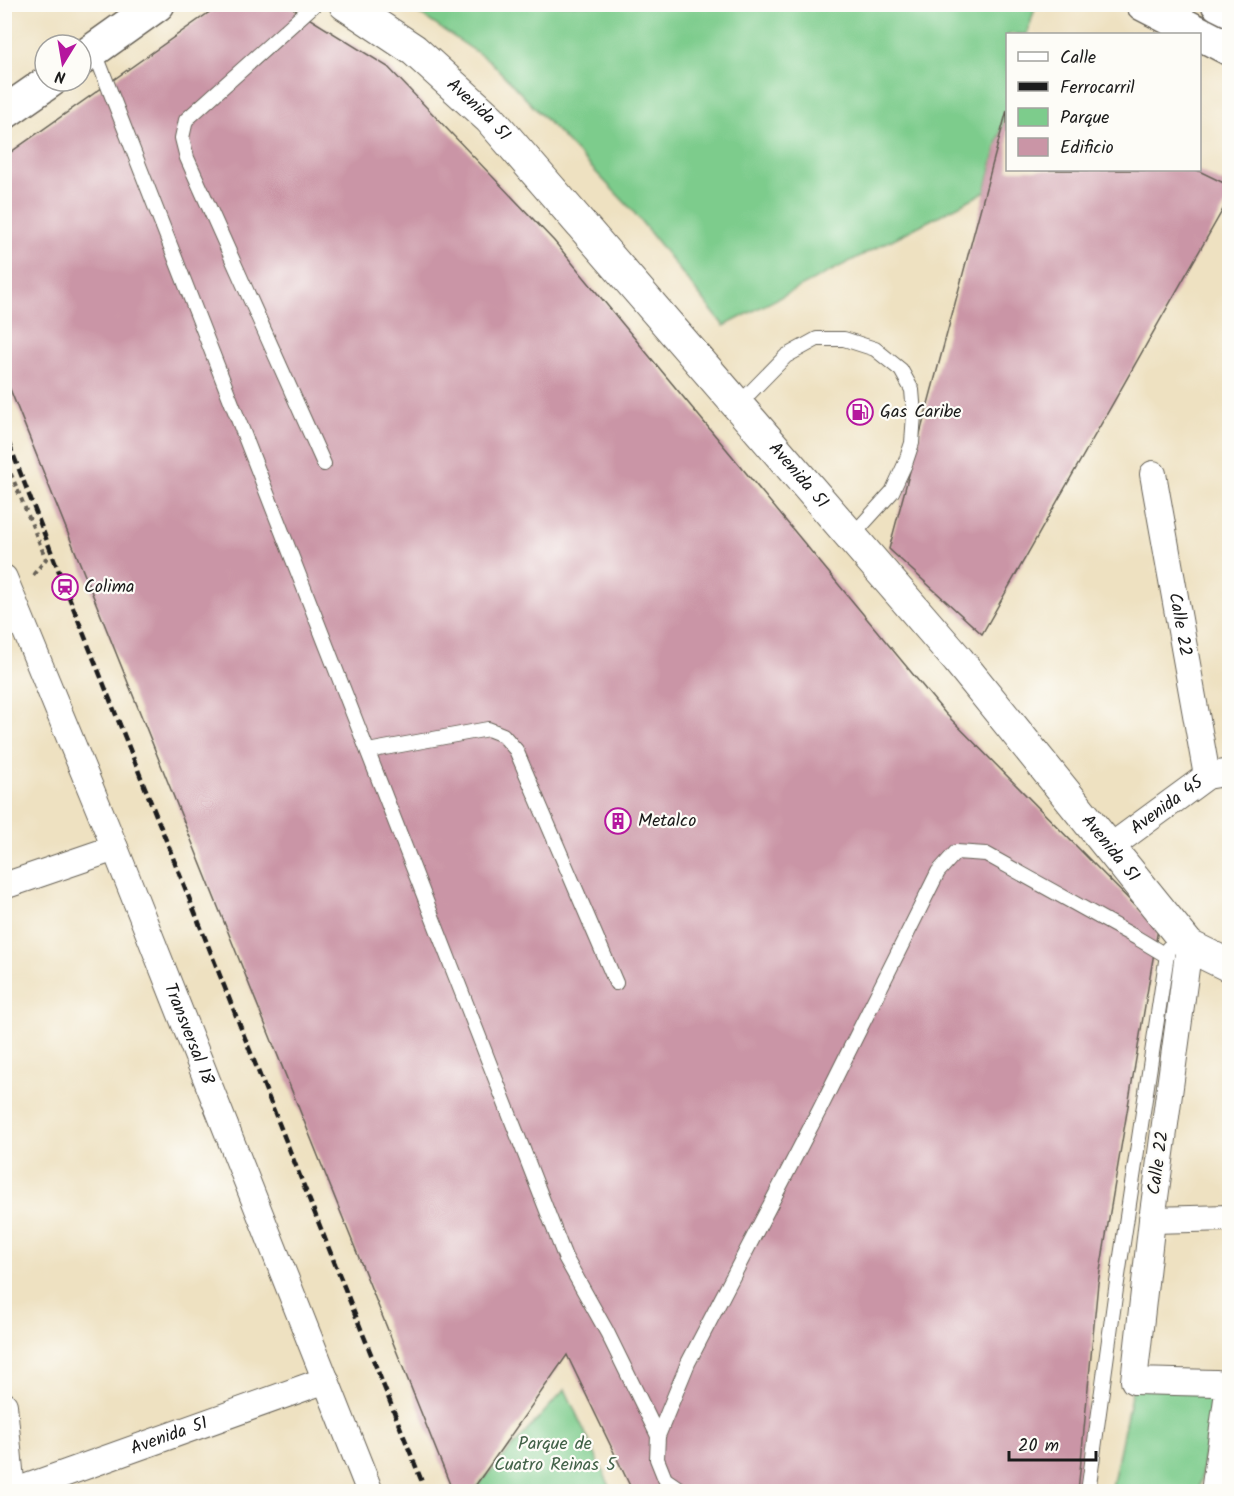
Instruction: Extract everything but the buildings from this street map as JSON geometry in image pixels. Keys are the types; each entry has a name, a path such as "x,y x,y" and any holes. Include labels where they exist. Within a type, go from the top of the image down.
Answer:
{"main road":[{"path":"93,51 158,4"},
{"path":"1143,4 1198,33"},
{"path":"1218,4 1230,10"},
{"path":"1201,35 1230,50"},
{"path":"4,113 33,93"}],"street":[{"name":"Avenida 51","path":"345,4 414,50 490,119 958,660 1109,848 1176,942 1230,966"},
{"name":"Calle 22","path":"1153,474 1218,774"},
{"name":"Transversal 18","path":"9,589 115,848 370,1491"},
{"name":"Avenida 45","path":"1109,848 1218,774"},
{"path":"4,886 115,848"},
{"name":"Calle 22","path":"1176,942 1152,1220 1134,1381 1229,1385"},
{"path":"1152,1220 1230,1218"},
{"name":"Avenida 51","path":"13,1491 326,1380"},
{"path":"1214,1491 1229,1385"},
{"path":"4,1405 13,1491"}],"lane":[{"path":"315,4 186,120 182,138 187,158 324,464"},
{"path":"93,70 368,751 565,1257 607,1332 658,1436"},
{"path":"738,405 786,356 817,339 844,339 874,349 901,370 912,390 914,414 912,443 892,492 851,537"},
{"path":"368,751 488,729 503,735 516,750 616,983"},
{"path":"684,1491 665,1479 657,1460 658,1436 688,1363 820,1109 938,872 956,852 986,854 1176,942 1116,1289 1088,1491"}],"path":[{"path":"4,457 46,559 9,589"}],"green space":[{"path":"406,5 1036,5 1027,33 1006,33 1006,111 985,192 724,326 632,210 490,61"},
{"path":"1134,1381 1215,1383 1199,1491 1111,1492"},
{"name":"Parque de Cuatro Reinas 5","path":"565,1389 612,1491 473,1491"}],"railway":[{"path":"4,431 426,1492"}],"place":[{"name":"Gas Caribe","path":"860,412"},
{"name":"Colima","path":"65,587"},
{"name":"Metalco","path":"618,821"}]}
